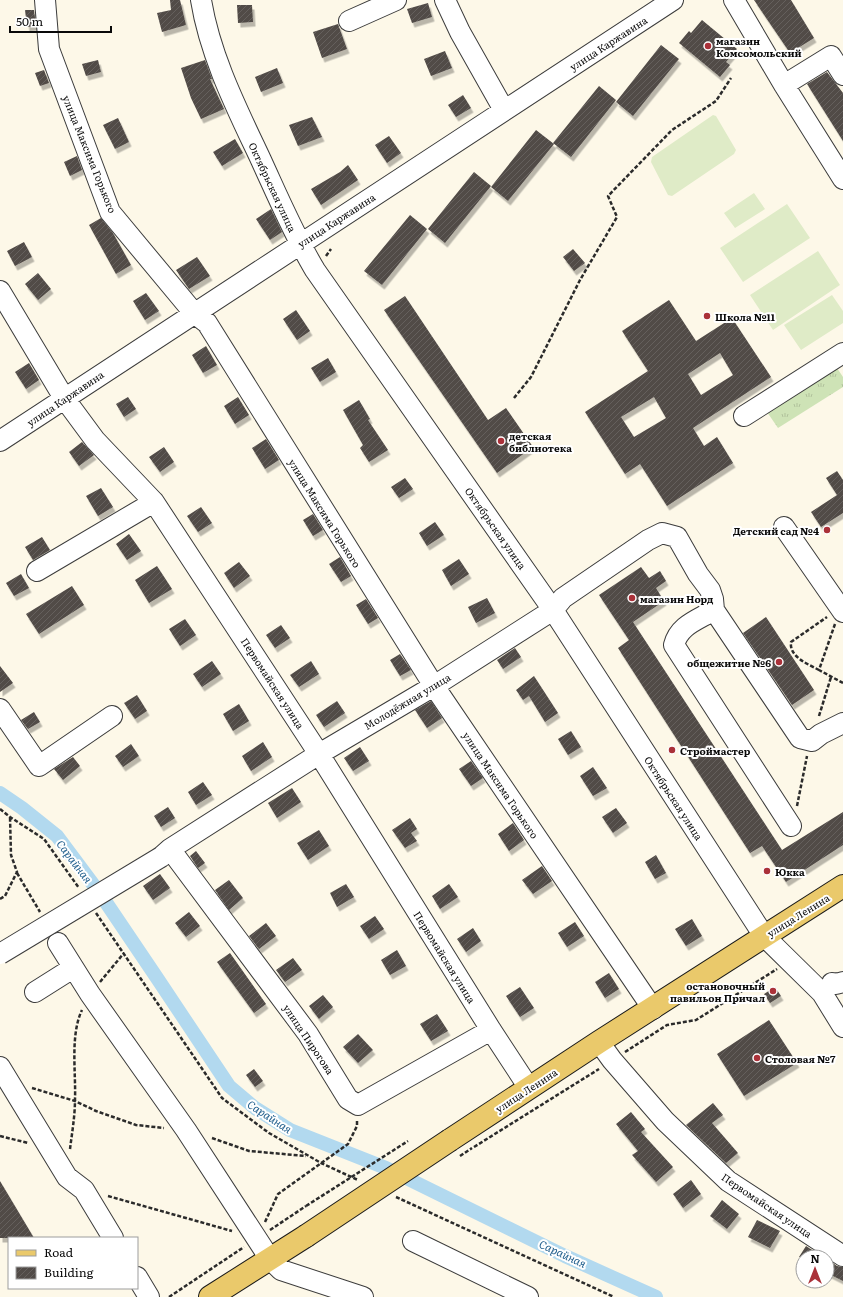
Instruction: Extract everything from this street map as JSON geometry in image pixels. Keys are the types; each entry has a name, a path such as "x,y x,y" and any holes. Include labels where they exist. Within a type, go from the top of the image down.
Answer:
{"main road":[{"name":"улица Ленина","path":"210,1297 306,1236 599,1042 653,1009 843,886"}],"street":[{"name":"улица Максима Горького","path":"45,0 49,49 110,212 194,313 207,323 434,686 653,1009"},
{"name":"Октябрьская улица","path":"201,0 217,60 236,106 300,244 315,270 553,610 764,936 822,993 843,1027"},
{"path":"349,20 396,0"},
{"path":"445,0 460,32 504,110"},
{"name":"улица Каржавина","path":"0,441 673,0"},
{"path":"734,0 843,179"},
{"path":"784,84 831,56 843,75"},
{"name":"Первомайская улица","path":"0,291 64,398 95,440 154,502 319,754 491,1030 529,1088"},
{"path":"744,416 843,353"},
{"path":"37,571 154,502"},
{"path":"784,527 842,610"},
{"name":"Молодёжная улица","path":"0,954 165,853 319,754 434,686 553,610 563,598 648,540 662,533 677,537 698,574 710,590 714,610"},
{"path":"791,826 674,644 680,631 714,610 800,738 812,741 821,734 843,723"},
{"path":"0,709 39,766 112,716"},
{"name":"улица Пирогова","path":"165,853 308,1034 348,1099 358,1105"},
{"path":"58,943 90,994 186,1130 258,1238 270,1259 281,1270 363,1297"},
{"path":"35,992 73,968"},
{"path":"358,1105 491,1030"},
{"name":"Первомайская улица","path":"599,1042 612,1060 665,1121 728,1181 843,1256"},
{"path":"4,1074 67,1177 84,1190 112,1237"},
{"path":"412,1241 528,1297"},
{"path":"138,1279 149,1297"}],"path":[{"path":"514,398 531,377 580,280 617,217 608,196 672,130 716,101 731,78"},
{"path":"819,670 842,610"},
{"path":"842,610 791,642 790,647 793,653 802,661 843,682"},
{"path":"0,809 44,839 80,889"},
{"path":"10,817 11,855 17,872 43,917"},
{"path":"0,899 5,896 17,872"},
{"path":"93,908 222,1098 269,1133 309,1156 364,1182"},
{"path":"67,1177 75,1101 75,1044 79,1016 90,994 124,953"},
{"path":"472,1148 667,1025 696,1020 788,961"},
{"path":"4,1074 75,1101 96,1111 136,1125 186,1130 249,1151 309,1156"},
{"path":"258,1238 278,1194 348,1144 357,1126 358,1105"},
{"path":"169,1297 306,1206 408,1141"},
{"path":"84,1190 258,1238"},
{"path":"392,1195 614,1297"}],"green space":[{"path":"713,115 716,116 736,150 734,154 672,196 668,195 651,162 652,157"},
{"path":"754,193 765,209 735,228 724,213"},
{"path":"787,204 810,238 743,282 720,248"},
{"path":"818,251 840,285 773,330 750,295"},
{"path":"832,295 843,311 843,323 801,350 784,325"},
{"path":"837,368 843,377 843,387 778,428 767,412"}],"building":[{"path":"170,0 180,0 186,25 162,32 157,13 171,10"},
{"path":"754,0 791,0 814,38 790,53"},
{"path":"428,3 432,17 412,23 407,9"},
{"path":"237,5 252,5 253,22 238,23"},
{"path":"25,10 34,10 36,26 27,27"},
{"name":"магазин Комсомольский","path":"702,20 737,49 726,62 730,65 720,77 679,43 689,31 691,33"},
{"path":"338,24 347,49 322,58 313,32"},
{"path":"661,45 679,59 633,116 616,102"},
{"path":"445,51 452,68 431,76 424,59"},
{"path":"98,60 101,72 86,76 82,64"},
{"path":"205,60 212,79 210,79 224,109 201,119 191,98 181,68"},
{"path":"277,68 283,83 261,92 255,77"},
{"path":"44,70 49,83 40,86 35,73"},
{"path":"827,72 843,93 843,141 807,84"},
{"path":"599,86 616,100 571,157 553,143"},
{"path":"463,95 471,108 456,117 448,105"},
{"path":"312,117 322,137 298,146 289,125"},
{"path":"118,118 129,142 115,149 103,125"},
{"path":"536,130 554,144 508,201 491,187"},
{"path":"389,136 401,153 387,163 375,145"},
{"path":"235,139 243,153 222,166 213,152"},
{"path":"77,156 82,170 70,176 64,162"},
{"path":"348,165 358,180 321,205 311,189 340,172"},
{"path":"474,172 491,186 445,243 428,229"},
{"path":"271,209 282,232 270,240 256,219"},
{"path":"410,215 427,229 382,285 364,271"},
{"path":"101,218 113,233 131,265 116,274 89,225"},
{"path":"24,242 32,257 15,266 7,251"},
{"path":"573,249 585,263 574,271 563,257"},
{"path":"197,257 210,276 189,289 176,270"},
{"path":"38,273 51,289 38,300 25,284"},
{"path":"146,293 159,311 145,320 133,301"},
{"path":"405,296 488,420 506,408 533,447 497,473 384,310"},
{"path":"669,300 696,341 732,318 771,377 693,428 704,446 717,437 733,463 667,506 640,464 625,474 585,412 648,371 622,331","holes":["720,353 733,375 701,395 688,374","654,397 666,418 634,437 621,417"]},
{"path":"296,310 310,331 297,340 283,319"},
{"path":"206,346 217,365 203,373 192,355"},
{"path":"328,358 336,372 320,382 311,368"},
{"path":"29,363 39,380 26,389 15,372"},
{"path":"128,397 136,409 124,417 116,404"},
{"path":"238,397 249,415 235,424 224,406"},
{"path":"359,400 370,419 368,420 388,450 369,462 360,448 363,445 343,410"},
{"path":"266,439 279,460 265,469 252,448"},
{"path":"82,442 94,455 79,466 69,452"},
{"path":"164,447 174,462 160,472 149,457"},
{"path":"837,471 843,480 843,513 821,527 811,512 837,495 826,478"},
{"path":"405,478 413,489 399,498 391,487"},
{"path":"101,488 113,507 98,516 86,496"},
{"path":"201,507 212,523 198,532 187,516"},
{"path":"313,514 323,530 313,536 303,520"},
{"path":"435,522 444,535 427,546 419,533"},
{"path":"129,534 141,551 127,560 116,544"},
{"path":"42,537 50,550 33,560 25,547"},
{"path":"340,557 351,576 341,582 329,564"},
{"path":"459,559 469,574 451,586 442,570"},
{"path":"239,562 250,576 234,588 224,573"},
{"path":"157,566 172,589 149,603 135,580"},
{"path":"641,567 649,578 660,571 666,581 656,588 664,601 633,622 782,850 843,812 843,845 786,882 762,846 750,853 618,648 629,640 599,595"},
{"path":"21,574 29,588 14,596 6,583"},
{"path":"72,586 84,605 39,634 26,614"},
{"path":"487,598 495,613 476,623 468,607"},
{"path":"366,599 378,618 368,624 356,605"},
{"name":"общежитие №6","path":"766,617 814,690 792,705 743,633"},
{"path":"185,619 196,635 180,646 169,629"},
{"path":"281,625 290,638 275,648 266,635"},
{"path":"515,648 521,657 503,669 497,660"},
{"path":"400,654 411,670 400,676 390,660"},
{"path":"212,661 221,674 202,687 193,674"},
{"path":"311,661 319,674 299,687 290,675"},
{"path":"0,666 13,683 0,692"},
{"path":"534,676 558,713 545,722 529,696 523,700 516,690"},
{"path":"137,695 147,711 135,719 124,703"},
{"path":"337,701 345,713 324,727 316,715"},
{"path":"431,701 442,718 427,728 415,710"},
{"path":"239,704 249,721 233,731 223,714"},
{"path":"34,712 40,722 28,729 21,720"},
{"path":"571,731 581,747 568,755 558,739"},
{"path":"263,742 272,757 251,771 242,756"},
{"path":"131,744 139,756 123,767 115,756"},
{"path":"360,747 369,761 353,771 344,758"},
{"path":"73,757 80,766 63,780 54,769"},
{"path":"471,761 483,778 471,786 459,769"},
{"path":"593,767 607,788 593,796 580,776"},
{"path":"203,782 212,795 196,805 188,792"},
{"path":"292,788 301,802 277,818 268,803"},
{"path":"168,807 175,818 161,827 154,816"},
{"path":"616,808 627,823 613,833 602,817"},
{"path":"410,818 417,829 411,833 417,841 405,848 392,830"},
{"path":"513,823 524,840 509,851 498,834"},
{"path":"319,830 329,846 308,860 297,843"},
{"path":"196,851 205,863 198,868 190,856"},
{"path":"656,855 666,873 655,879 645,862"},
{"path":"542,866 552,881 533,894 522,880"},
{"path":"160,874 170,888 153,900 143,886"},
{"path":"229,880 243,898 229,910 215,890"},
{"path":"346,884 354,897 337,907 330,893"},
{"path":"449,884 458,897 440,909 432,896"},
{"path":"189,912 200,926 186,937 175,923"},
{"path":"375,916 384,929 369,939 360,926"},
{"path":"692,919 702,936 686,946 675,929"},
{"path":"575,922 584,936 567,947 558,933"},
{"path":"266,923 276,936 259,949 249,936"},
{"path":"473,928 481,941 466,952 457,939"},
{"path":"397,950 406,966 390,975 381,960"},
{"path":"230,953 266,1004 254,1013 217,962"},
{"path":"293,958 302,970 285,982 276,970"},
{"path":"609,973 619,989 605,998 595,982"},
{"path":"520,987 534,1008 520,1017 506,996"},
{"name":"остановочный павильон Причал","path":"775,987 781,996 770,1003 764,994"},
{"path":"323,995 333,1007 319,1019 309,1006"},
{"path":"437,1014 448,1031 431,1041 420,1024"},
{"name":"Столовая №7","path":"769,1020 797,1063 744,1096 717,1054"},
{"path":"358,1034 373,1050 358,1063 343,1047"},
{"path":"254,1069 263,1081 255,1087 246,1075"},
{"path":"713,1103 723,1115 712,1123 738,1153 726,1163 686,1125"},
{"path":"631,1112 645,1129 641,1132 673,1167 656,1182 632,1155 638,1151 616,1124"},
{"path":"691,1180 701,1194 683,1208 673,1194"},
{"path":"0,1181 33,1237 0,1238"},
{"path":"722,1200 739,1214 727,1229 710,1216"},
{"path":"757,1220 780,1231 770,1248 748,1237"},
{"path":"835,1265 843,1267 843,1281 835,1277"}],"waterway":[{"name":"Сарайная","path":"0,793 22,808 57,836 101,895 229,1086 255,1108 290,1130 386,1168 565,1256 656,1297"}],"place":[{"name":"магазин Комсомольский","path":"708,46"},
{"name":"Школа №11","path":"707,316"},
{"name":"детская библиотека","path":"501,441"},
{"name":"Детский сад №4","path":"827,530"},
{"name":"магазин Норд","path":"632,598"},
{"name":"общежитие №6","path":"779,662"},
{"name":"Строймастер","path":"672,750"},
{"name":"Юкка","path":"767,871"},
{"name":"остановочный павильон Причал","path":"773,991"},
{"name":"Столовая №7","path":"757,1058"}]}
